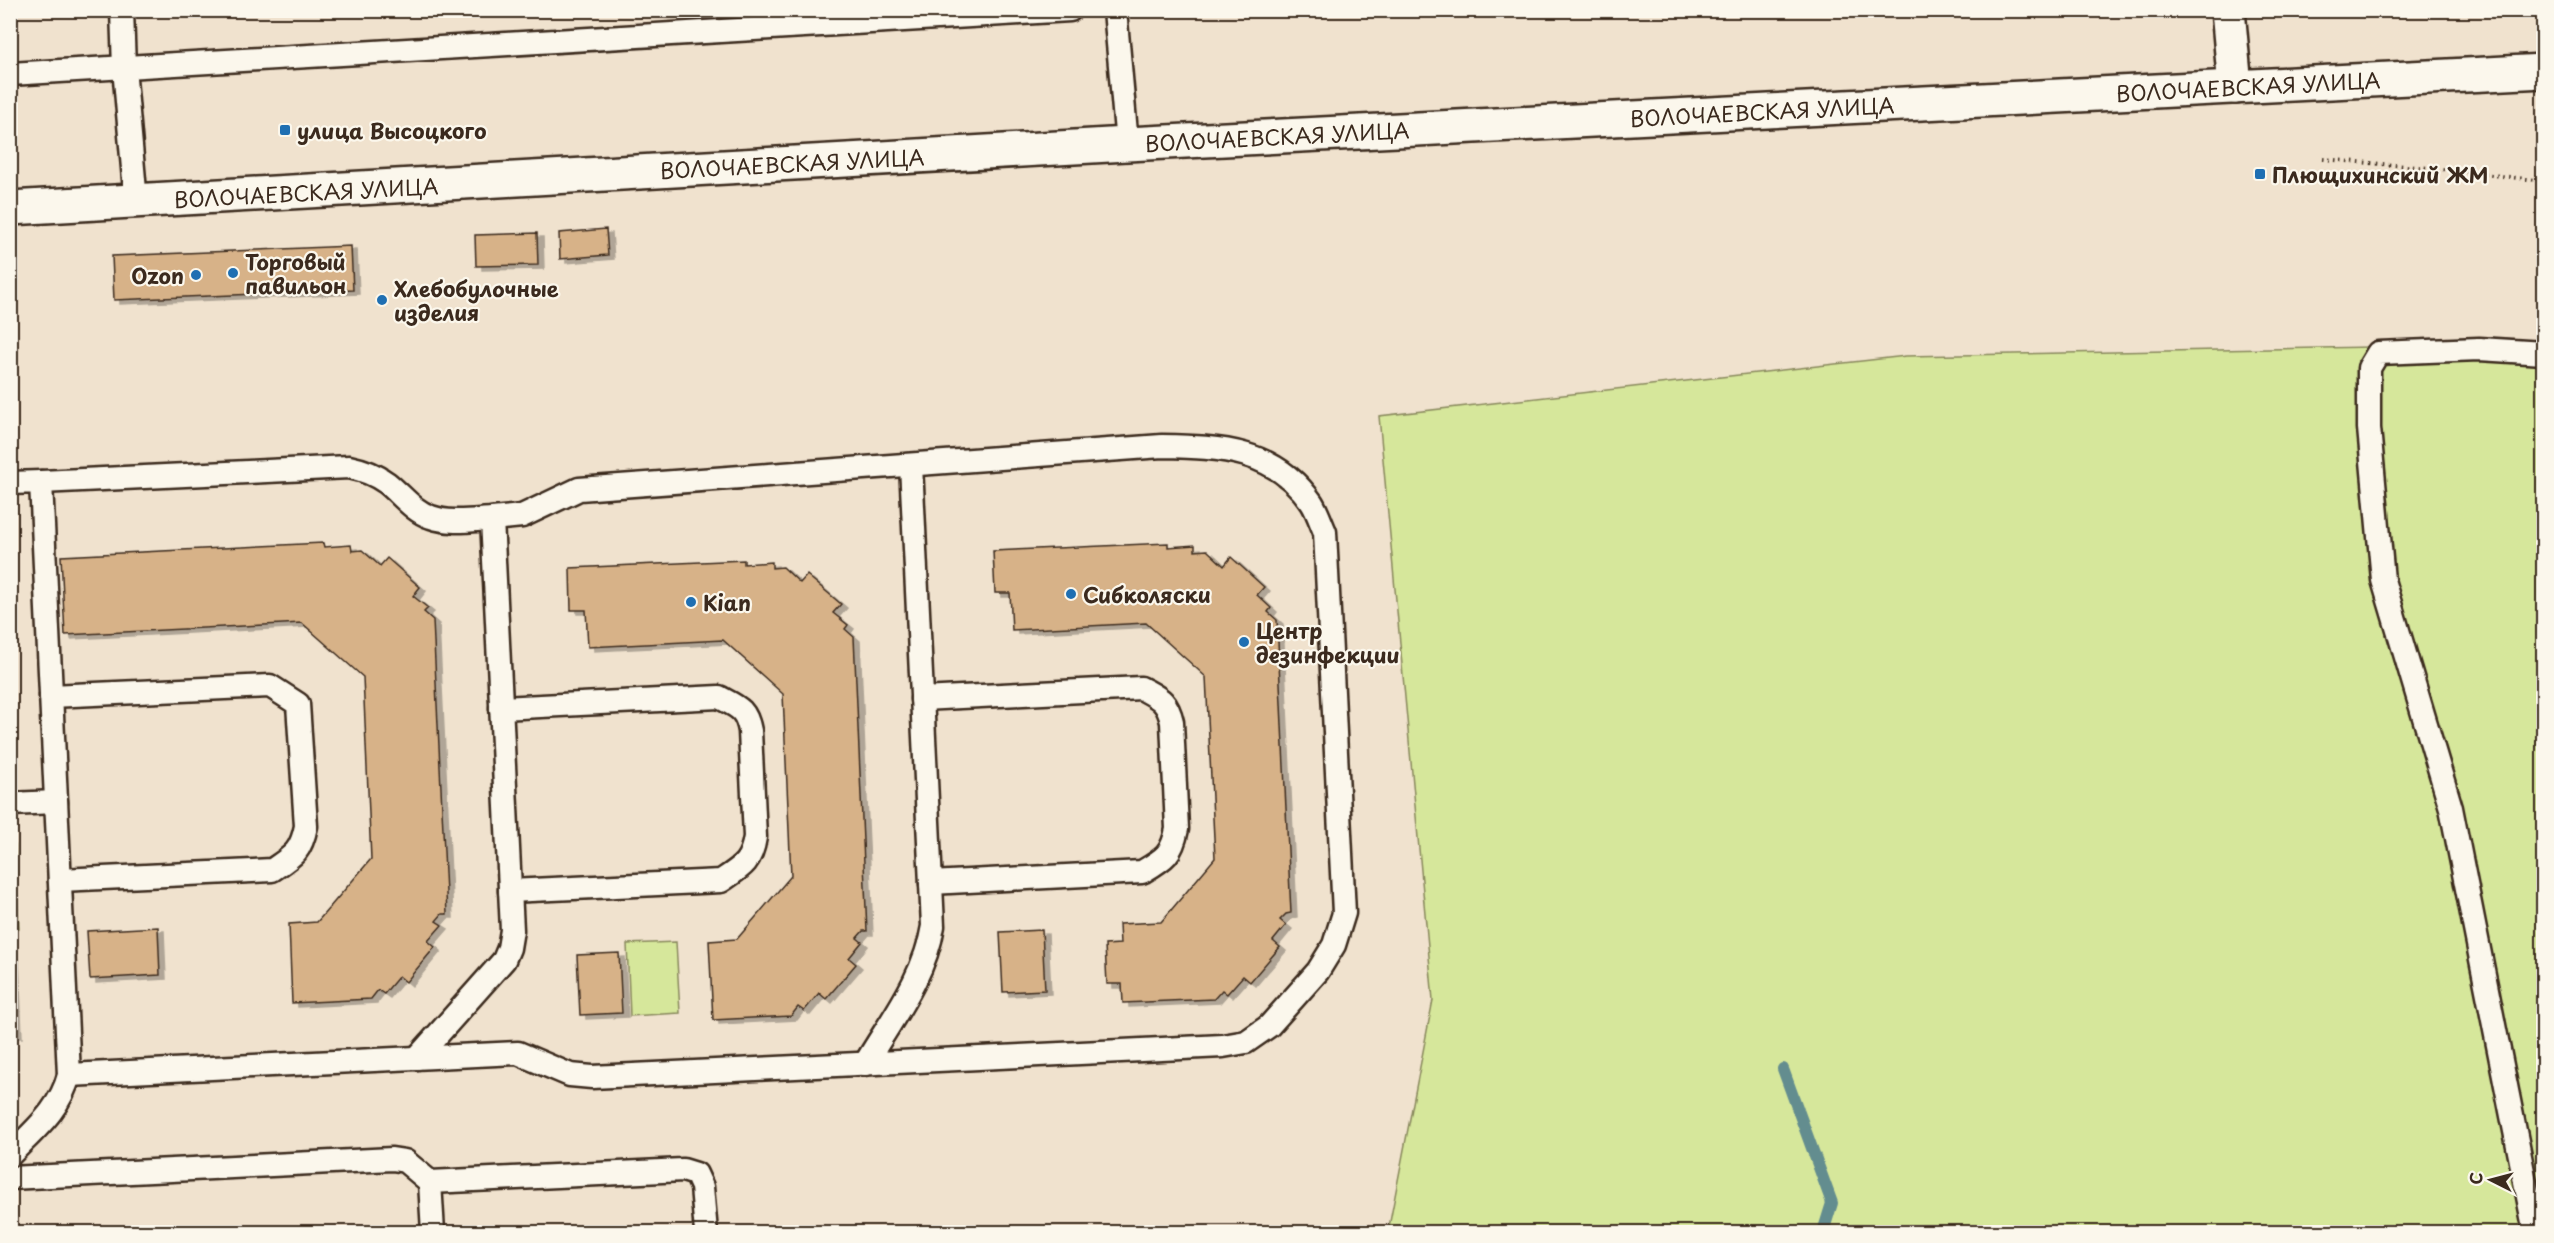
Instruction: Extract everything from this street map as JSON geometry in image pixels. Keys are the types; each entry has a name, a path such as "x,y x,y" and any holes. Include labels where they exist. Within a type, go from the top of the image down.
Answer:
{"street":[{"path":"2228,10 2235,87"},
{"name":"ВОЛОЧАЕВСКАЯ УЛИЦА","path":"10,208 1127,144 2544,71"}],"lane":[{"path":"122,10 124,68 136,202"},
{"path":"10,74 1070,10"},
{"path":"1115,10 1127,144"},
{"path":"2535,1233 2451,808 2383,580 2369,428 2369,368 2378,353 2479,350 2544,353"},
{"path":"10,483 349,467 369,471 387,483 418,511 446,521 522,516 579,489 1162,446 1215,447 1259,458 1293,482 1312,503 1325,532 1344,913 1334,945 1318,971 1269,1026 1246,1042 1223,1046 592,1077 570,1075 518,1053 69,1075"},
{"path":"865,1064 922,969 930,951 933,926 911,465"},
{"path":"10,1155 64,1095 69,1075 40,482"},
{"path":"417,1058 504,960 512,930 492,519"},
{"path":"51,696 270,686 298,704 306,826 303,842 295,855 272,870 60,880"},
{"path":"922,699 1141,688 1159,698 1169,707 1172,722 1177,829 1174,845 1166,857 1142,872 932,883"},
{"path":"501,708 719,697 737,706 747,715 751,754 755,837 753,854 744,866 721,881 510,891"},
{"path":"10,804 56,802"},
{"path":"10,1178 392,1159 405,1161 430,1182 683,1170 696,1174 702,1186 706,1233"},
{"path":"430,1182 432,1233"}],"path":[{"path":"2323,159 2544,181"}],"green space":[{"path":"2531,344 2543,347 2543,1232 1388,1232 1433,1000 1379,416 1906,356"},
{"path":"11,845 15,845 19,929 11,929"},
{"path":"676,942 680,1013 630,1016 627,944"}],"building":[{"path":"606,229 608,255 560,259 559,233"},
{"path":"537,233 538,265 476,266 475,235"},
{"name":"Торговый павильон","path":"351,246 353,290 114,300 112,256"},
{"path":"323,543 324,547 351,545 352,551 362,550 380,566 387,558 420,587 413,596 428,608 424,612 433,620 447,914 442,914 436,921 442,925 428,941 435,947 406,982 399,976 384,994 378,990 371,999 292,1003 289,924 317,922 371,859 363,677 302,623 65,635 61,556"},
{"path":"1168,543 1168,547 1195,545 1195,551 1207,550 1224,566 1231,557 1264,587 1257,595 1271,608 1268,612 1277,620 1291,913 1286,914 1280,920 1286,925 1273,941 1280,947 1250,982 1243,976 1227,994 1222,990 1214,999 1123,1003 1122,984 1107,984 1105,945 1120,944 1119,924 1161,922 1215,858 1206,677 1146,623 1012,630 1010,593 995,593 993,551"},
{"path":"744,560 744,564 772,562 772,568 783,567 800,583 807,575 841,604 833,613 848,625 845,629 854,637 867,931 863,931 857,938 862,942 849,958 856,964 826,999 819,993 804,1011 798,1007 791,1016 713,1020 709,941 737,939 791,876 783,694 723,640 588,647 586,610 571,610 570,568"},
{"path":"158,927 160,975 90,979 87,931"},
{"path":"1042,930 1045,990 1003,992 1000,932"},
{"path":"619,953 622,1013 580,1015 577,955"},
{"path":"13,956 16,1034 10,1034 10,957"}],"waterway":[{"path":"1783,1069 1832,1203 1823,1232"}],"place":[{"name":"улица Высоцкого","path":"285,130"},
{"name":"Плющихинский ЖМ","path":"2260,174"},
{"name":"Торговый павильон","path":"233,273"},
{"name":"Ozon","path":"196,275"},
{"name":"Хлебобулочные изделия","path":"382,300"},
{"name":"Сибколяски","path":"1071,594"},
{"name":"Kian","path":"691,602"},
{"name":"Центр дезинфекции","path":"1244,642"}]}
